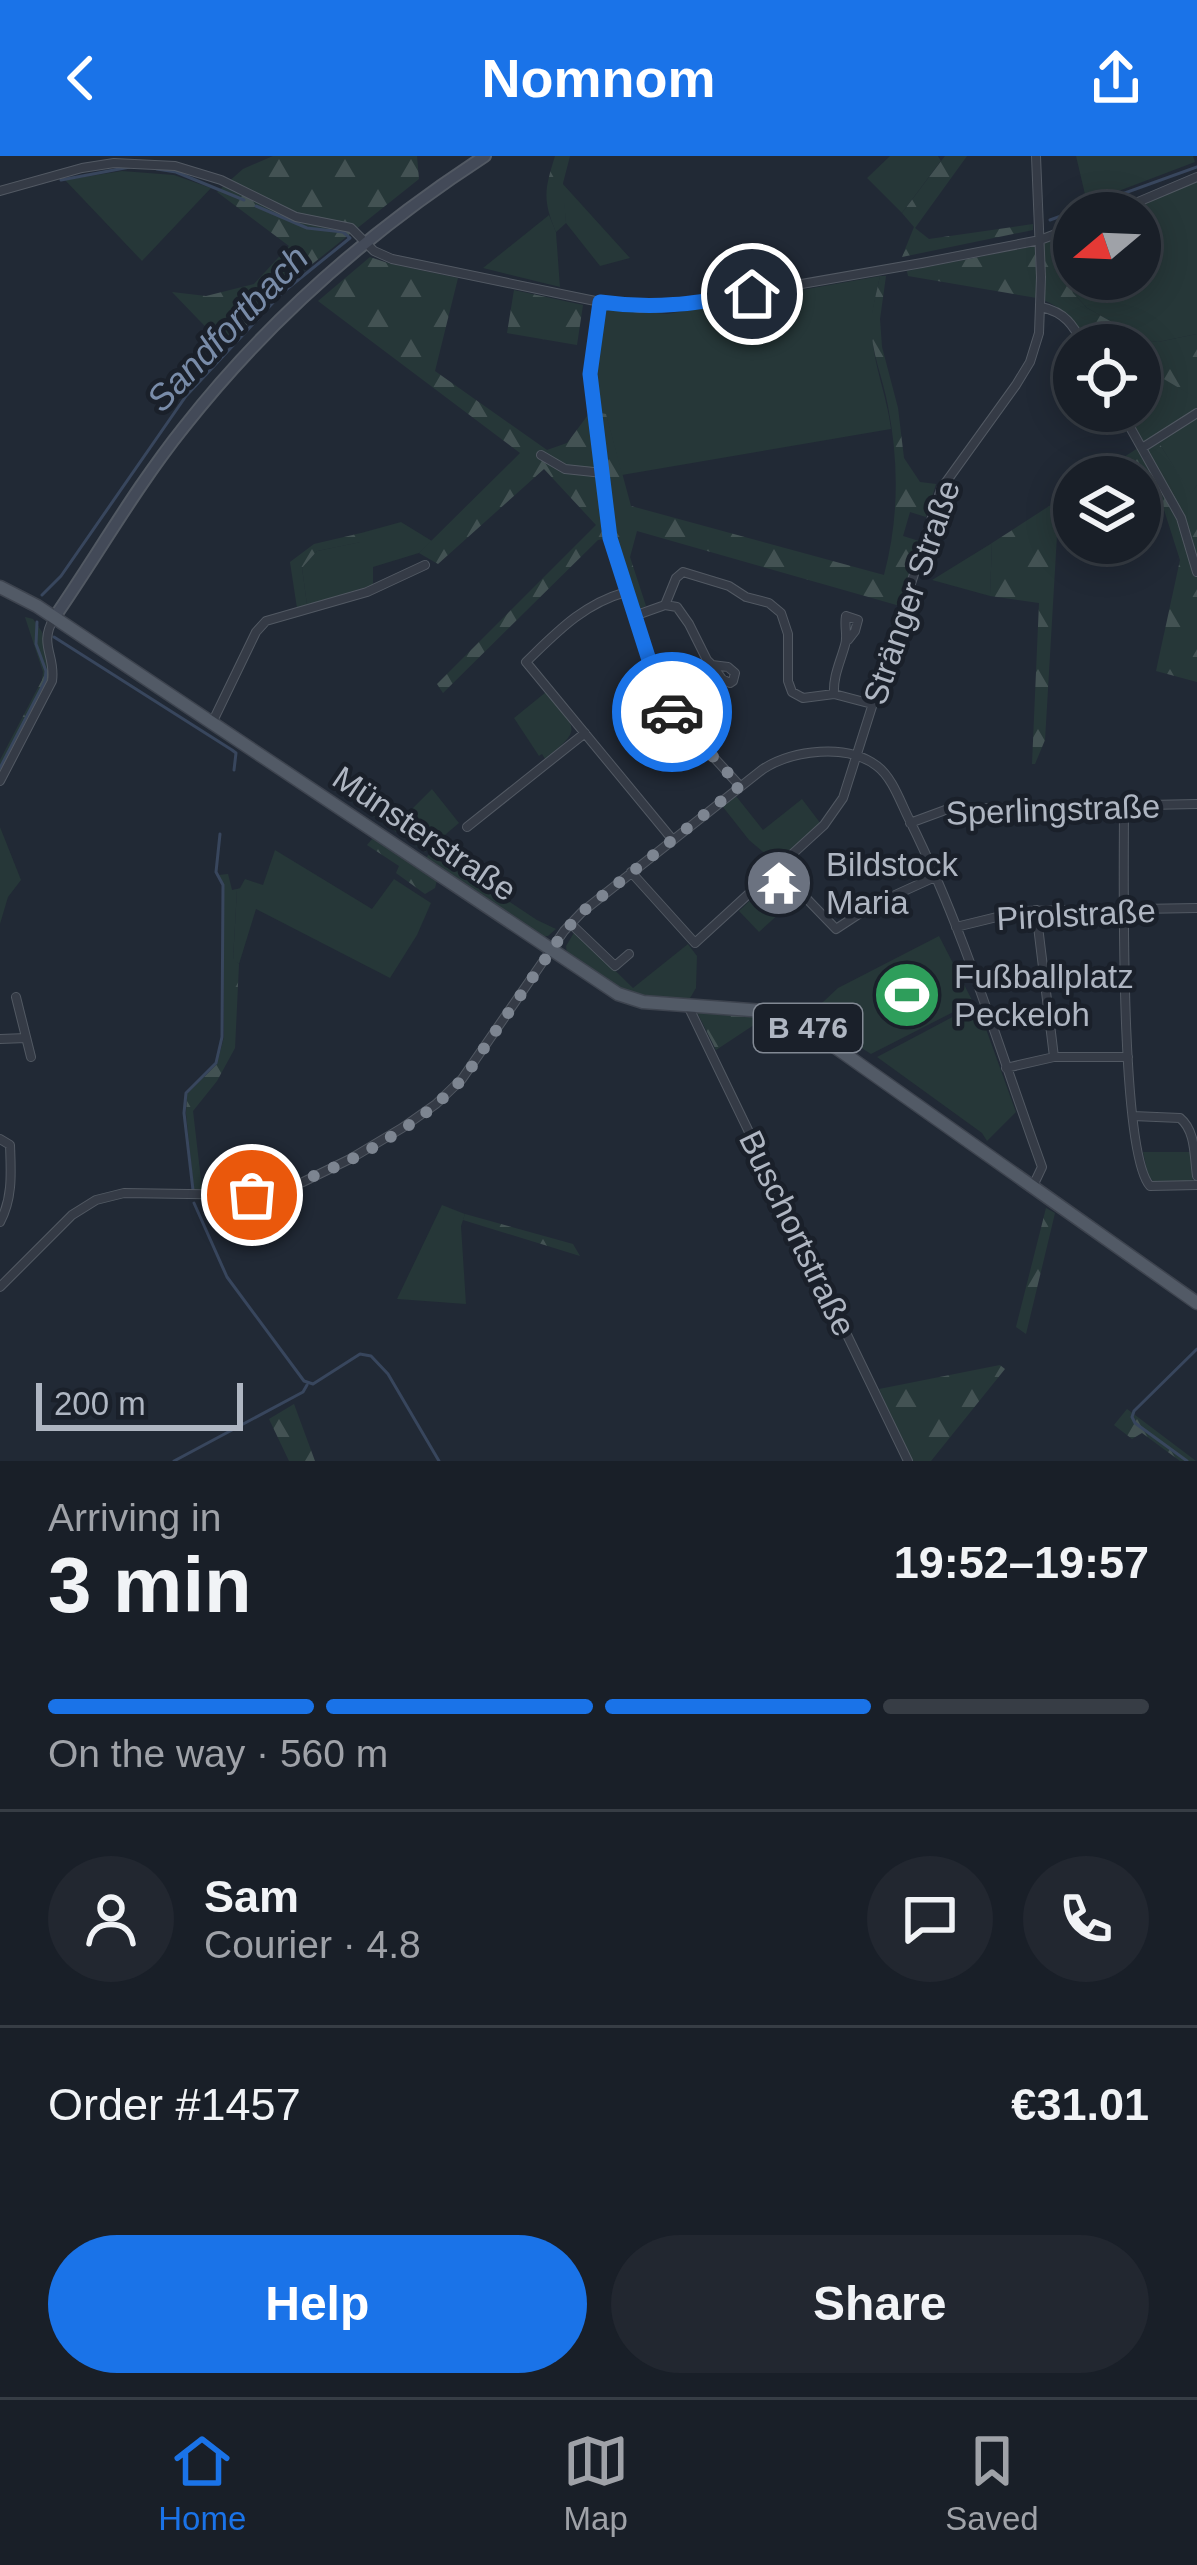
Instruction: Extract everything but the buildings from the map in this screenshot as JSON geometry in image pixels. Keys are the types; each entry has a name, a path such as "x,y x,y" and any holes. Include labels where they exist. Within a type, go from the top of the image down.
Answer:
{"main road":[{"path":"54,618 137,490 218,384 301,298 366,242 484,156"},
{"name":"Münsterstraße","path":"0,587 54,618 626,997 756,1009 797,1023 1197,1303"}],"street":[{"name":"Stränger Straße","path":"631,872 695,943 832,817 843,798 940,489 1030,362 1039,333 1036,156"},
{"path":"0,190 114,163 197,167 296,217 351,228 374,251 392,259 640,308 689,305 1053,235"},
{"path":"1161,192 1197,177"},
{"path":"600,302 590,374 610,538 664,700 740,786"},
{"path":"1042,307 1072,324"},
{"path":"1142,448 1197,413"},
{"path":"1133,432 1181,518 1197,572"},
{"path":"541,455 565,469 603,473"},
{"path":"212,723 266,620 367,592 424,565"},
{"path":"665,605 683,572 769,602 781,613 788,634 792,692 803,698 834,694 872,704"},
{"path":"626,592 589,606 526,662 672,839"},
{"path":"634,616 665,605 677,607 712,665"},
{"path":"0,781 52,680 46,632 54,618"},
{"path":"834,694 837,666 848,640"},
{"path":"467,826 585,733"},
{"path":"0,1287 72,1215 96,1199 124,1193 252,1195 279,1190 385,1138 436,1104 462,1079 590,904 740,786 772,763 798,753 856,757 885,774 937,876 956,927 1042,1167 1033,1186"},
{"name":"Sperlingstraße","path":"910,823 948,809 1197,804"},
{"path":"1124,805 1128,1058 1143,1178 1150,1186 1197,1185"},
{"path":"778,868 836,929 872,906 937,876"},
{"name":"Pirolstraße","path":"956,927 995,915 1036,910 1197,908"},
{"path":"1036,910 1054,1057"},
{"path":"571,924 615,966 629,954"},
{"path":"16,997 31,1057"},
{"name":"Buschortstraße","path":"691,1005 908,1461"},
{"path":"0,1039 26,1038"},
{"path":"1006,1068 1054,1057 1128,1058"},
{"path":"1133,1116 1186,1121 1197,1176"},
{"path":"0,1139 10,1144 11,1164 10,1196 0,1222"}],"green space":[{"path":"273,156 417,156 419,179 306,269 224,346 172,292 206,296 254,284 289,246 217,192 243,169"},
{"path":"555,156 570,156 563,183 566,223 556,232 546,194"},
{"path":"890,156 938,156 941,161 902,213 867,178"},
{"path":"945,156 967,156 915,228 929,239 1033,224 1033,230 902,257 914,227 902,213"},
{"path":"1076,156 1193,156 1195,162 1116,192 1084,192"},
{"path":"122,171 174,175 211,188 142,261 65,180"},
{"path":"1197,182 1197,334 1161,341 1161,324 1116,324 1080,300 1161,300 1161,197"},
{"path":"562,183 630,258 600,266 566,223"},
{"path":"549,215 556,232 560,287 483,268"},
{"path":"1053,240 1053,300 1080,300 1116,324 1073,324 1045,301 1044,244"},
{"path":"1035,246 1037,298 908,276 907,271"},
{"path":"370,257 458,278 435,371 547,450 567,443 591,411 606,414 631,506 884,575 895,512 896,470 871,323 880,276 886,276 882,347 898,408 904,458 920,482 936,484 926,517 910,512 903,536 919,541 900,606 637,531 630,557 646,606 636,610 614,537 598,540 443,693 437,684 596,525 544,469 438,564 419,553 520,453 318,301"},
{"path":"880,276 872,337 891,429 622,475 606,415 599,412 595,374 605,308 667,314"},
{"path":"514,290 583,305 577,345 507,333"},
{"path":"1197,334 1197,409 1182,419 1196,398 1161,377 1161,341"},
{"path":"1161,377 1197,398 1182,419 1144,444 1137,432 1161,432"},
{"path":"1197,416 1197,485 1191,495 1159,443"},
{"path":"1159,443 1191,494 1197,485 1197,682 1156,671 1180,560 1161,500 1161,456 1126,456 1138,448 1142,453"},
{"path":"1053,504 1055,564 1045,740 1035,764 1039,603 990,596 992,543"},
{"path":"401,522 432,541 419,553 373,567 373,585 307,605 302,568 317,551 360,542 361,533"},
{"path":"361,533 361,542 317,551 302,568 307,605 297,608 290,562 314,544"},
{"path":"992,543 990,596 932,580"},
{"path":"25,617 33,619 42,632 49,676 0,772 0,760 42,680"},
{"path":"546,692 569,721 571,733 545,759 514,718"},
{"path":"342,778 398,823 432,789 459,823 425,852 334,789"},
{"path":"736,796 763,830 802,799 821,824 776,863 749,840 723,807"},
{"path":"0,827 21,880 8,897 0,924"},
{"path":"373,838 437,880 435,888 425,894 396,873 399,866 367,845"},
{"path":"438,847 447,860 556,929 539,937 424,859"},
{"path":"275,850 372,909 394,879 431,903 390,978 256,909 239,964 233,960 237,889 245,879 263,885"},
{"path":"228,874 232,890 237,889 235,1048 193,1111 202,1189 194,1190 187,1094 217,1064 224,1037 223,885 219,875"},
{"path":"774,877 782,879 778,884 789,895 777,907 781,912 759,932 739,911"},
{"path":"575,931 633,988 688,944 697,956 696,988 689,1000 624,992 567,954"},
{"name":"Fußballplatz Peckeloh","path":"939,936 973,1002 871,1054 809,1015 838,988"},
{"path":"977,1004 1016,1112 987,1141 877,1057"},
{"path":"696,1010 769,1015 716,1050"},
{"path":"1143,1152 1190,1152 1193,1182 1153,1181"},
{"path":"442,1205 465,1214 461,1226 466,1304 397,1299"},
{"path":"1046,1208 1055,1213 1026,1334 1016,1327"},
{"path":"465,1214 573,1244 580,1256 463,1220"},
{"path":"1000,1365 1005,1369 931,1461 912,1461 879,1389"},
{"path":"294,1404 315,1461 289,1461 269,1419"},
{"path":"1127,1409 1196,1461 1180,1461 1142,1433 1132,1439 1114,1425"}],"waterway":[{"path":"61,180 130,167"},
{"path":"1050,220 1197,167"},
{"name":"Sandfortbach","path":"157,169 244,200"},
{"name":"Sandfortbach","path":"42,595 61,576 186,396 282,293 350,238 343,232 307,228 256,206"},
{"name":"Sandfortbach","path":"0,768 45,681 36,644 37,622"},
{"path":"54,637 232,750 236,753 234,770"},
{"path":"193,1190 186,1093 216,1063 222,1037 223,885 216,872 220,834"},
{"path":"194,1203 227,1277 304,1381 313,1384 360,1354 371,1356 388,1374 439,1461"},
{"path":"1187,1461 1132,1417 1197,1349"},
{"path":"174,1461 303,1392 307,1385"}],"way so far":[{"path":"252,1195 303,1182 350,1159 436,1104 462,1079 582,912 740,786 672,712"}],"place":[{"name":"Bildstock Maria","path":"779,883"},
{"name":"Fußballplatz Peckeloh","path":"907,995"}],"route":[{"path":"672,712 657,685 610,538 590,374 600,302 665,307 752,294"}]}
